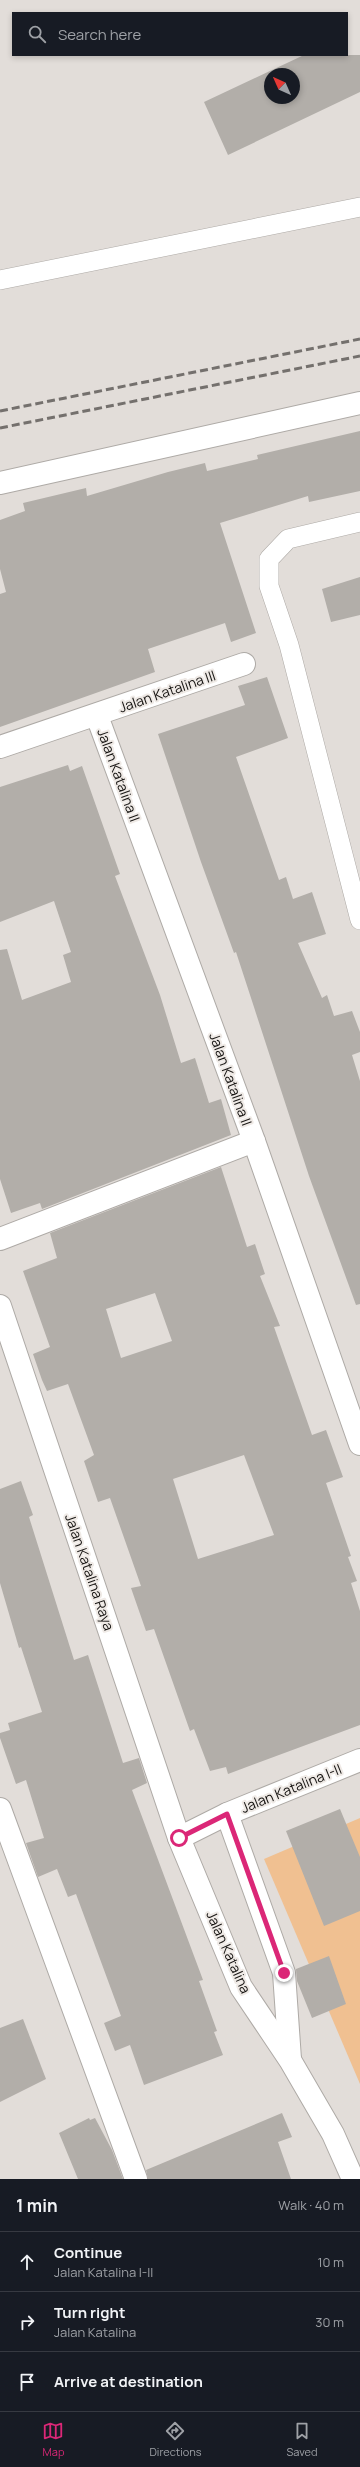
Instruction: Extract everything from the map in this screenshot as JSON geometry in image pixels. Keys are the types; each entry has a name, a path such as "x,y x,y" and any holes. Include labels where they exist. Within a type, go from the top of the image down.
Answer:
{"street":[{"path":"0,483 360,403"},
{"name":"Jalan Katalina III","path":"0,747 97,716 244,664"},
{"name":"Jalan Katalina II","path":"97,716 254,1141 360,1444"},
{"path":"0,1239 254,1141"},
{"name":"Jalan Katalina Raya","path":"0,1306 179,1838"},
{"name":"Jalan Katalina I-II","path":"179,1838 227,1814 360,1760"},
{"path":"0,1809 136,2179"},
{"name":"Jalan Katalina","path":"227,1814 284,1973 290,2060"},
{"name":"Jalan Katalina","path":"179,1838 241,1987 290,2060 333,2134 353,2179"}],"lane":[{"path":"0,280 360,207"},
{"path":"360,522 288,539 269,559 269,586 289,645 360,920"}],"shaded area":[{"path":"360,1818 360,2084 264,1859"}],"building":[{"path":"360,55 360,92 228,155 204,102 264,74 264,104 300,104 300,68 276,68 302,56"},
{"path":"360,431 360,491 309,502 308,496 220,523 256,633 231,642 225,623 148,649 155,672 0,727 0,594 6,592 0,569 0,520 25,511 23,503 86,488 87,496 168,472 205,463 207,471 258,459 257,455"},
{"path":"360,577 360,615 331,622 322,589"},
{"path":"267,677 288,738 236,757 279,880 286,877 293,899 312,892 326,934 298,943 322,998 327,995 334,1016 352,1011 360,1032 360,1052 352,1055 360,1081 360,1304 356,1305 309,1176 236,952 234,953 201,862 158,734 245,705 238,686"},
{"path":"68,765 70,771 82,766 120,874 115,876 160,995 181,1063 195,1058 209,1103 221,1099 231,1135 42,1209 40,1203 11,1213 0,1179 0,950 7,949 22,1000 71,982 63,955 71,952 54,901 0,922 0,787"},
{"path":"221,1167 247,1247 255,1244 265,1274 260,1276 280,1326 274,1327 312,1435 326,1430 343,1477 326,1483 351,1556 348,1557 357,1581 351,1583 360,1611 360,1725 228,1774 226,1767 210,1771 194,1729 190,1731 154,1629 146,1631 131,1588 141,1586 110,1498 98,1502 84,1461 94,1455 68,1384 47,1391 33,1354 50,1347 23,1271 57,1258 50,1233","holes":["155,1293 172,1341 121,1358 106,1309","244,1455 274,1535 198,1559 173,1479"]},
{"path":"21,1481 33,1515 29,1517 74,1660 88,1655 123,1763 139,1758 147,1783 132,1790 203,1980 199,1981 217,2031 214,2032 223,2055 144,2085 130,2045 115,2051 104,2023 121,2016 76,1894 68,1897 57,1869 38,1877 26,1843 44,1838 26,1780 16,1784 0,1738 0,1733 10,1730 8,1723 42,1712 21,1647 19,1648 0,1583 0,1489"},
{"path":"340,1809 360,1857 360,1911 324,1926 286,1831"},
{"path":"329,1956 346,2004 312,2018 297,1981 296,1969"},
{"path":"23,2019 46,2079 0,2102 0,2028"},
{"path":"282,2113 292,2137 278,2142 291,2179 148,2179 146,2170"},
{"path":"89,2118 90,2120 95,2118 112,2150 123,2179 78,2179 59,2133"}],"railway":[{"path":"0,411 360,339"},
{"path":"0,428 360,356"}],"route":[{"path":"179,1838 227,1814 284,1973"}]}
